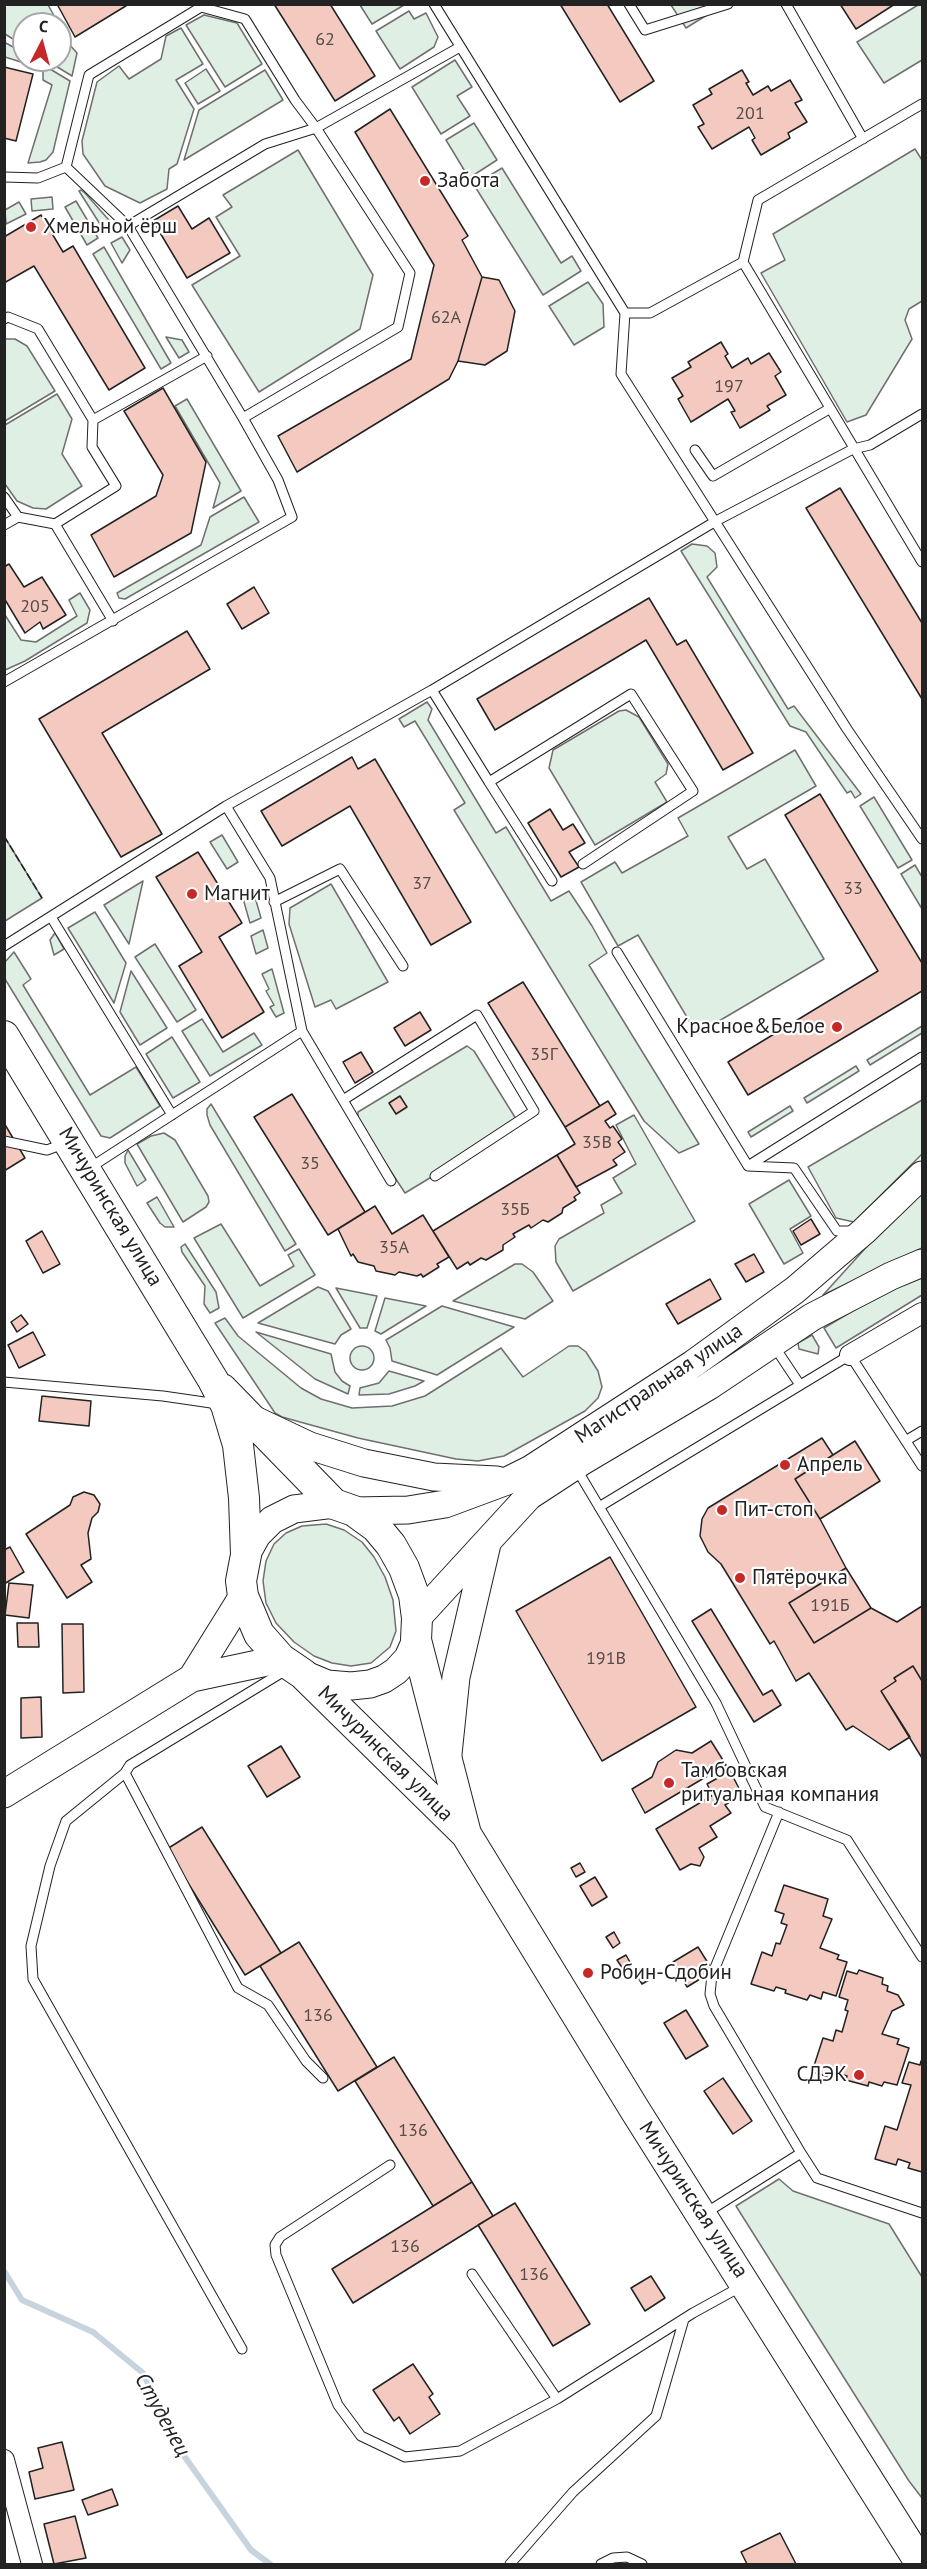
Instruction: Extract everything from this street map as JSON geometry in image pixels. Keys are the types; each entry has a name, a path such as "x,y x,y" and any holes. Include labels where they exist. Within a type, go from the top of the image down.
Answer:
{"main road":[{"name":"Мичуринская улица","path":"4,1036 71,1142 220,1393 238,1445 244,1498 246,1555"},
{"name":"Магистральная улица","path":"417,1629 488,1540 529,1496 702,1358 795,1290 864,1231 922,1175"},
{"path":"575,1458 709,1386 812,1317 891,1276 922,1263"},
{"name":"Мичуринская улица","path":"220,1393 252,1419 344,1508"},
{"path":"252,1419 310,1446 364,1463 434,1477 507,1481"},
{"name":"Магистральная улица","path":"344,1508 408,1510 445,1504 575,1458"},
{"path":"344,1508 376,1527 391,1545 404,1568 414,1595 417,1629 408,1658 396,1671 370,1684 351,1686 327,1684 292,1667 259,1634 243,1596 241,1581 246,1555 257,1535 272,1520 294,1509 344,1508"},
{"path":"447,1761 456,1677 488,1540"},
{"path":"192,1678 243,1596"},
{"name":"Мичуринская улица","path":"417,1629 466,1834"},
{"name":"Мичуринская улица","path":"292,1667 466,1834 702,2215 914,2535 921,2565"},
{"path":"4,1794 192,1678 292,1667"}],"street":[{"path":"850,1355 922,1313"},
{"path":"4,2460 32,2565"}],"lane":[{"path":"434,4 625,313 621,374 847,729 922,839"},
{"path":"629,4 645,30 728,4"},
{"path":"786,4 863,139"},
{"path":"66,167 89,75 201,7 245,19 295,100 316,128 411,273 398,327 243,418"},
{"path":"128,226 265,144 316,128 460,47"},
{"path":"922,104 758,200 743,262 922,562"},
{"path":"4,177 38,178 66,167"},
{"path":"4,682 292,517 278,480 207,356 128,226 66,167"},
{"path":"625,313 650,313 743,262"},
{"path":"4,319 8,317 38,329 93,420 92,447 116,486 55,524 18,517 4,525"},
{"path":"93,420 207,356"},
{"path":"695,450 713,477 829,409"},
{"path":"4,946 226,806 432,690 716,521 853,449 870,445 922,414"},
{"path":"4,497 18,517"},
{"path":"55,524 113,621"},
{"path":"432,690 552,881"},
{"path":"489,782 630,694 693,791 583,864"},
{"path":"226,806 270,878 302,1031 392,1181"},
{"path":"274,902 340,868 403,966"},
{"path":"51,917 172,1115"},
{"path":"617,952 748,1167"},
{"path":"343,1100 477,1015 534,1111 435,1176"},
{"path":"86,1170 302,1031"},
{"path":"748,1167 922,1057"},
{"path":"4,1141 47,1150 71,1142"},
{"path":"748,1167 794,1168 837,1232 864,1231"},
{"path":"772,1344 800,1385"},
{"path":"599,1507 850,1355 922,1466"},
{"path":"4,1382 163,1395 220,1393"},
{"path":"907,1440 922,1431"},
{"path":"575,1458 599,1507 716,1703 765,1807 847,1840 922,1957"},
{"path":"242,2349 33,1979 31,1946 50,1866 66,1821 125,1773 130,1766 292,1667"},
{"path":"125,1773 238,1988 268,2005 306,2061 323,2078"},
{"path":"779,1812 712,1975 710,1987 714,2006 817,2178 922,2213"},
{"path":"702,2215 801,2153"},
{"path":"390,2165 280,2237 274,2245 338,2405 361,2436 405,2457 460,2451 557,2399 684,2319 747,2284"},
{"path":"472,2274 557,2399"},
{"path":"510,2565 573,2492 656,2416 684,2319"},
{"path":"601,2565 612,2558 627,2557 642,2565"}],"green space":[{"path":"4,5 48,5 52,12 12,12 12,38 5,34"},
{"path":"360,5 404,5 372,24"},
{"path":"671,5 723,5 686,28"},
{"path":"918,5 922,5 922,60 884,83 857,42"},
{"path":"409,11 414,19 426,13 438,37 434,47 400,69 376,31"},
{"path":"204,15 237,23 262,64 225,87 186,25"},
{"path":"181,28 203,64 176,80 194,109 177,164 169,169 167,189 140,203 105,186 83,154 82,141 97,82 119,66 129,79 161,59 166,36"},
{"path":"4,42 12,46 12,59 5,57"},
{"path":"72,47 77,53 72,76 66,72 72,72"},
{"path":"455,60 472,87 457,96 470,116 441,134 412,87"},
{"path":"206,69 220,91 198,104 185,83"},
{"path":"265,70 283,100 184,160 199,110"},
{"path":"43,72 55,72 70,81 53,152 46,160 28,163 52,85 43,80"},
{"path":"474,123 497,160 469,178 446,140"},
{"path":"915,149 922,160 922,301 909,309 905,320 912,339 866,415 847,422 761,273 785,260 773,234"},
{"path":"298,150 373,275 360,329 259,392 192,285 240,256 216,217 232,207 223,195"},
{"path":"502,168 561,263 572,256 581,271 543,295 474,185"},
{"path":"81,190 115,227 105,232 79,191"},
{"path":"52,197 53,209 32,211 31,199"},
{"path":"76,201 98,238 87,245 65,207"},
{"path":"19,202 26,214 6,224 5,210"},
{"path":"122,237 130,250 122,263 111,243"},
{"path":"104,247 171,363 161,369 93,254"},
{"path":"588,282 603,304 604,327 574,345 549,306"},
{"path":"166,337 182,340 189,352 179,358"},
{"path":"5,339 15,339 27,346 55,391 5,421"},
{"path":"57,394 72,419 62,454 82,486 46,509 33,508 17,501 5,484 5,425"},
{"path":"187,399 241,491 213,508 220,483 175,406"},
{"path":"244,497 259,522 125,599 119,598 117,593 201,545 210,517"},
{"path":"692,544 707,546 715,553 717,567 707,577 788,709 794,706 861,794 855,798 851,791 847,793 806,732 790,726 681,551"},
{"path":"80,593 90,610 87,623 25,661 5,670 5,615 21,640 36,642 77,616 69,600"},
{"path":"427,702 432,709 428,720 496,833 506,827 551,901 569,891 592,926 607,953 589,965 699,1144 679,1153 644,1121 454,810 465,803 415,721 404,727 399,719"},
{"path":"626,710 639,717 668,764 666,774 655,782 667,802 595,845 549,768 553,750 619,711"},
{"path":"795,750 816,786 728,837 747,869 765,859 824,959 697,1034 638,935 618,946 581,882 615,862 622,873 688,836 678,818"},
{"path":"874,797 912,860 898,868 860,806"},
{"path":"222,835 238,862 227,869 210,842"},
{"path":"4,836 42,898 5,921 4,921"},
{"path":"915,865 922,877 922,909 901,874"},
{"path":"143,881 129,944 104,905"},
{"path":"331,884 388,982 336,1009 331,1000 315,1007 289,924 290,908"},
{"path":"253,890 261,918 250,923 242,895"},
{"path":"95,912 126,963 114,1003 68,928"},
{"path":"263,930 268,948 256,954 251,936"},
{"path":"55,933 64,949 54,955 50,940"},
{"path":"155,944 196,1010 177,1022 135,957"},
{"path":"14,952 31,979 23,985 90,1095 136,1067 160,1106 110,1138 101,1136 5,979 5,962"},
{"path":"272,969 284,1013 276,1017 270,1007 274,1005 266,991 269,989 262,974"},
{"path":"131,971 167,1028 140,1045 120,1012"},
{"path":"202,1019 223,1052 254,1033 262,1045 210,1076 182,1031"},
{"path":"922,1026 922,1033 870,1065 867,1060"},
{"path":"172,1037 200,1082 173,1098 146,1054"},
{"path":"467,1046 474,1051 516,1119 511,1129 405,1193 358,1121 358,1112"},
{"path":"856,1066 859,1071 807,1103 804,1098"},
{"path":"922,1100 922,1154 854,1222 836,1218 808,1167"},
{"path":"211,1104 296,1244 285,1251 210,1125 207,1109"},
{"path":"790,1106 793,1111 751,1137 748,1132"},
{"path":"634,1115 695,1221 573,1291 556,1262 555,1246 559,1239 604,1213 601,1205 622,1193 613,1178 636,1164 616,1125"},
{"path":"164,1133 175,1140 208,1196 209,1202 206,1207 183,1222 137,1144 151,1136"},
{"path":"128,1150 146,1180 137,1186 125,1163"},
{"path":"789,1180 811,1216 790,1229 803,1253 784,1264 749,1204"},
{"path":"922,1186 922,1248 823,1295 920,1188"},
{"path":"157,1197 174,1227 165,1227 160,1223 147,1203"},
{"path":"221,1224 260,1286 294,1266 288,1255 299,1249 315,1275 243,1318 194,1238"},
{"path":"185,1244 216,1292 219,1308 210,1313 204,1304 205,1286 182,1252 181,1247"},
{"path":"515,1264 522,1264 533,1272 553,1301 525,1319 453,1301"},
{"path":"922,1276 922,1295 836,1348 824,1328 898,1284"},
{"path":"318,1287 328,1291 351,1329 341,1335 335,1344 258,1323"},
{"path":"336,1288 377,1296 367,1328 360,1328"},
{"path":"385,1298 426,1306 381,1334 375,1331"},
{"path":"442,1306 514,1327 437,1375 392,1361 386,1340"},
{"path":"225,1318 238,1336 301,1388 321,1399 352,1408 392,1406 425,1396 501,1348 523,1377 569,1346 578,1346 586,1352 598,1371 602,1387 598,1398 585,1411 504,1456 478,1461 456,1459 358,1438 282,1417 275,1413 215,1323"},
{"path":"256,1332 331,1354 335,1372 342,1381 350,1386 348,1394 315,1379"},
{"path":"812,1335 819,1347 818,1354 799,1349 798,1343"},
{"path":"362,1346 371,1349 374,1358 371,1367 362,1370 353,1367 350,1358 353,1349"},
{"path":"389,1371 424,1381 389,1394 359,1395 360,1388 379,1383"},
{"path":"326,1524 344,1530 362,1542 385,1577 393,1600 396,1631 390,1647 371,1663 351,1666 332,1663 314,1656 294,1642 276,1623 266,1603 263,1581 266,1561 274,1544 286,1533 302,1526"},
{"path":"779,2179 793,2191 889,2224 922,2277 922,2498 909,2481 736,2206"}],"building":[{"path":"57,4 129,4 75,37 72,32 72,12 61,12"},
{"path":"274,4 330,4 375,76 335,101"},
{"path":"560,4 607,4 654,81 620,102"},
{"path":"840,4 895,4 856,29"},
{"path":"4,67 12,69 12,72 33,74 16,141 4,138"},
{"path":"742,70 753,95 768,86 771,91 790,80 802,100 795,103 807,122 788,133 790,138 761,155 752,140 755,138 749,127 712,149 698,127 704,124 693,105 712,94 709,89"},
{"path":"390,109 468,236 462,240 482,277 458,361 449,379 297,472 278,436 411,359 434,265 355,132"},
{"path":"178,206 192,229 209,218 230,253 187,278 153,221"},
{"path":"41,215 63,252 73,246 145,368 109,390 34,266 4,283 4,237"},
{"path":"482,277 499,280 515,311 507,351 485,365 458,361"},
{"path":"721,342 732,368 748,358 751,364 769,353 781,372 775,376 786,395 767,406 770,410 740,428 731,412 735,411 728,399 691,422 678,399 683,396 672,378 691,367 688,362"},
{"path":"163,388 206,462 191,533 114,577 91,535 156,496 163,475 124,411"},
{"path":"840,488 922,623 922,699 806,508"},
{"path":"9,564 24,587 42,577 66,615 43,629 40,622 25,633 4,598 4,567"},
{"path":"254,587 269,613 242,629 227,604"},
{"path":"649,598 677,645 686,640 753,753 723,770 646,640 495,730 477,699"},
{"path":"187,631 210,669 102,733 162,834 121,857 39,719"},
{"path":"352,757 358,769 375,759 471,922 431,945 350,806 282,846 261,811"},
{"path":"820,794 922,963 922,991 748,1095 728,1062 878,971 785,815"},
{"path":"550,809 563,830 573,824 585,843 569,852 579,867 561,877 528,823"},
{"path":"198,852 242,923 219,937 264,1012 222,1038 179,966 202,952 156,877"},
{"path":"523,982 600,1106 565,1127 488,1003"},
{"path":"420,1012 431,1030 405,1046 394,1028"},
{"path":"361,1052 373,1072 355,1083 343,1062"},
{"path":"292,1094 365,1212 328,1235 254,1117"},
{"path":"400,1096 407,1107 396,1114 389,1103"},
{"path":"608,1101 616,1114 605,1121 610,1128 613,1126 622,1139 618,1142 625,1152 613,1160 617,1165 576,1187 557,1155 575,1144 565,1127"},
{"path":"4,1123 25,1158 4,1171"},
{"path":"557,1155 580,1193 574,1197 576,1200 548,1222 543,1220 531,1228 529,1225 513,1234 515,1237 503,1245 503,1250 486,1260 481,1258 470,1265 468,1262 457,1269 433,1231"},
{"path":"375,1206 392,1234 423,1215 449,1257 437,1264 439,1267 423,1277 421,1274 417,1276 399,1272 395,1275 376,1271 374,1266 358,1262 353,1254 351,1256 338,1229"},
{"path":"811,1219 820,1234 801,1245 793,1231"},
{"path":"42,1231 60,1264 43,1273 26,1241"},
{"path":"754,1254 764,1272 746,1282 735,1264"},
{"path":"710,1279 721,1299 678,1324 666,1304"},
{"path":"21,1315 28,1324 17,1332 11,1322"},
{"path":"33,1332 45,1355 19,1368 8,1345"},
{"path":"42,1396 91,1401 89,1426 39,1421"},
{"path":"822,1438 833,1455 795,1479 820,1519 846,1568 789,1603 814,1643 871,1608 897,1622 922,1606 922,1681 913,1666 894,1678 896,1681 881,1691 910,1737 889,1750 853,1726 846,1730 809,1673 796,1681 774,1641 770,1644 721,1564 708,1552 700,1536 702,1519 708,1508"},
{"path":"855,1441 880,1481 820,1519 795,1479"},
{"path":"84,1492 94,1495 100,1504 98,1512 92,1518 88,1533 91,1559 81,1565 92,1582 67,1598 26,1534 70,1505 73,1497"},
{"path":"10,1547 24,1572 4,1584 4,1550"},
{"path":"610,1557 696,1707 602,1761 516,1611"},
{"path":"846,1568 871,1608 814,1643 789,1603"},
{"path":"9,1583 33,1585 29,1618 5,1615"},
{"path":"711,1609 763,1695 772,1690 781,1705 754,1722 692,1621"},
{"path":"17,1623 38,1623 39,1647 18,1647"},
{"path":"62,1624 83,1624 84,1692 63,1693"},
{"path":"913,1666 922,1681 922,1758 881,1691 896,1681 894,1678"},
{"path":"41,1697 42,1737 21,1738 21,1698"},
{"name":"Тамбовская ритуальная компания","path":"711,1741 726,1765 645,1813 632,1789 652,1777 658,1762 676,1750 692,1753"},
{"path":"281,1746 300,1777 267,1797 248,1766"},
{"path":"730,1771 742,1794 725,1805 731,1813 710,1826 717,1837 699,1848 704,1857 700,1866 691,1864 680,1870 656,1829 713,1795 707,1784"},
{"path":"202,1827 281,1953 245,1975 167,1849"},
{"path":"580,1863 585,1872 576,1877 571,1868"},
{"path":"595,1877 607,1897 592,1906 580,1886"},
{"path":"784,1885 828,1899 823,1916 832,1919 820,1948 839,1955 837,1959 847,1962 836,1996 823,1992 821,1999 810,1995 807,2000 785,1993 786,1990 776,1987 774,1991 751,1984 762,1952 772,1956 776,1943 780,1944 787,1925 781,1923 784,1914 775,1911"},
{"path":"614,1932 620,1943 613,1948 606,1937"},
{"path":"299,1942 377,2067 338,2091 260,1966"},
{"path":"698,1947 713,1971 687,1987 673,1962"},
{"path":"626,1955 631,1964 623,1969 617,1960"},
{"path":"642,1968 649,1980 642,1984 635,1972"},
{"path":"859,1970 883,1978 882,1984 888,1986 887,1991 898,1995 904,2005 892,2011 882,2034 899,2039 897,2044 909,2048 897,2085 884,2082 882,2086 869,2082 868,2086 846,2080 847,2076 835,2072 833,2078 812,2072 823,2038 833,2041 836,2030 842,2032 848,2011 845,2010 848,2000 839,1997 847,1971 857,1974"},
{"path":"686,2010 708,2046 686,2059 664,2023"},
{"path":"394,2057 472,2182 433,2206 355,2081"},
{"path":"921,2061 922,2172 908,2168 910,2163 898,2159 896,2165 875,2159 885,2126 897,2130 911,2085 902,2083 909,2062 920,2065"},
{"path":"723,2078 752,2121 733,2134 704,2091"},
{"path":"472,2182 493,2216 353,2303 332,2269"},
{"path":"515,2203 590,2324 553,2346 478,2225"},
{"path":"651,2276 665,2298 645,2311 631,2288"},
{"path":"413,2364 433,2394 429,2397 440,2414 410,2434 399,2417 394,2421 373,2390"},
{"path":"62,2442 74,2490 35,2499 29,2472 43,2468 38,2448"},
{"path":"112,2489 118,2505 88,2515 82,2500"},
{"path":"75,2516 86,2558 54,2564 44,2524"},
{"path":"780,2533 796,2564 747,2564 741,2552"}],"waterway":[{"name":"Студенец","path":"4,2271 22,2300 93,2332 143,2373 177,2446 251,2550 270,2564"}],"fence":[{"path":"4,836 42,898"}],"place":[{"name":"Забота","path":"425,181"},
{"name":"Хмельной ёрш","path":"31,227"},
{"name":"Магнит","path":"192,894"},
{"name":"Красное&Белое","path":"837,1027"},
{"name":"Апрель","path":"785,1465"},
{"name":"Пит-стоп","path":"722,1510"},
{"name":"Пятёрочка","path":"740,1578"},
{"name":"Тамбовская ритуальная компания","path":"669,1783"},
{"name":"Робин-Сдобин","path":"588,1973"},
{"name":"СДЭК","path":"859,2075"}]}
